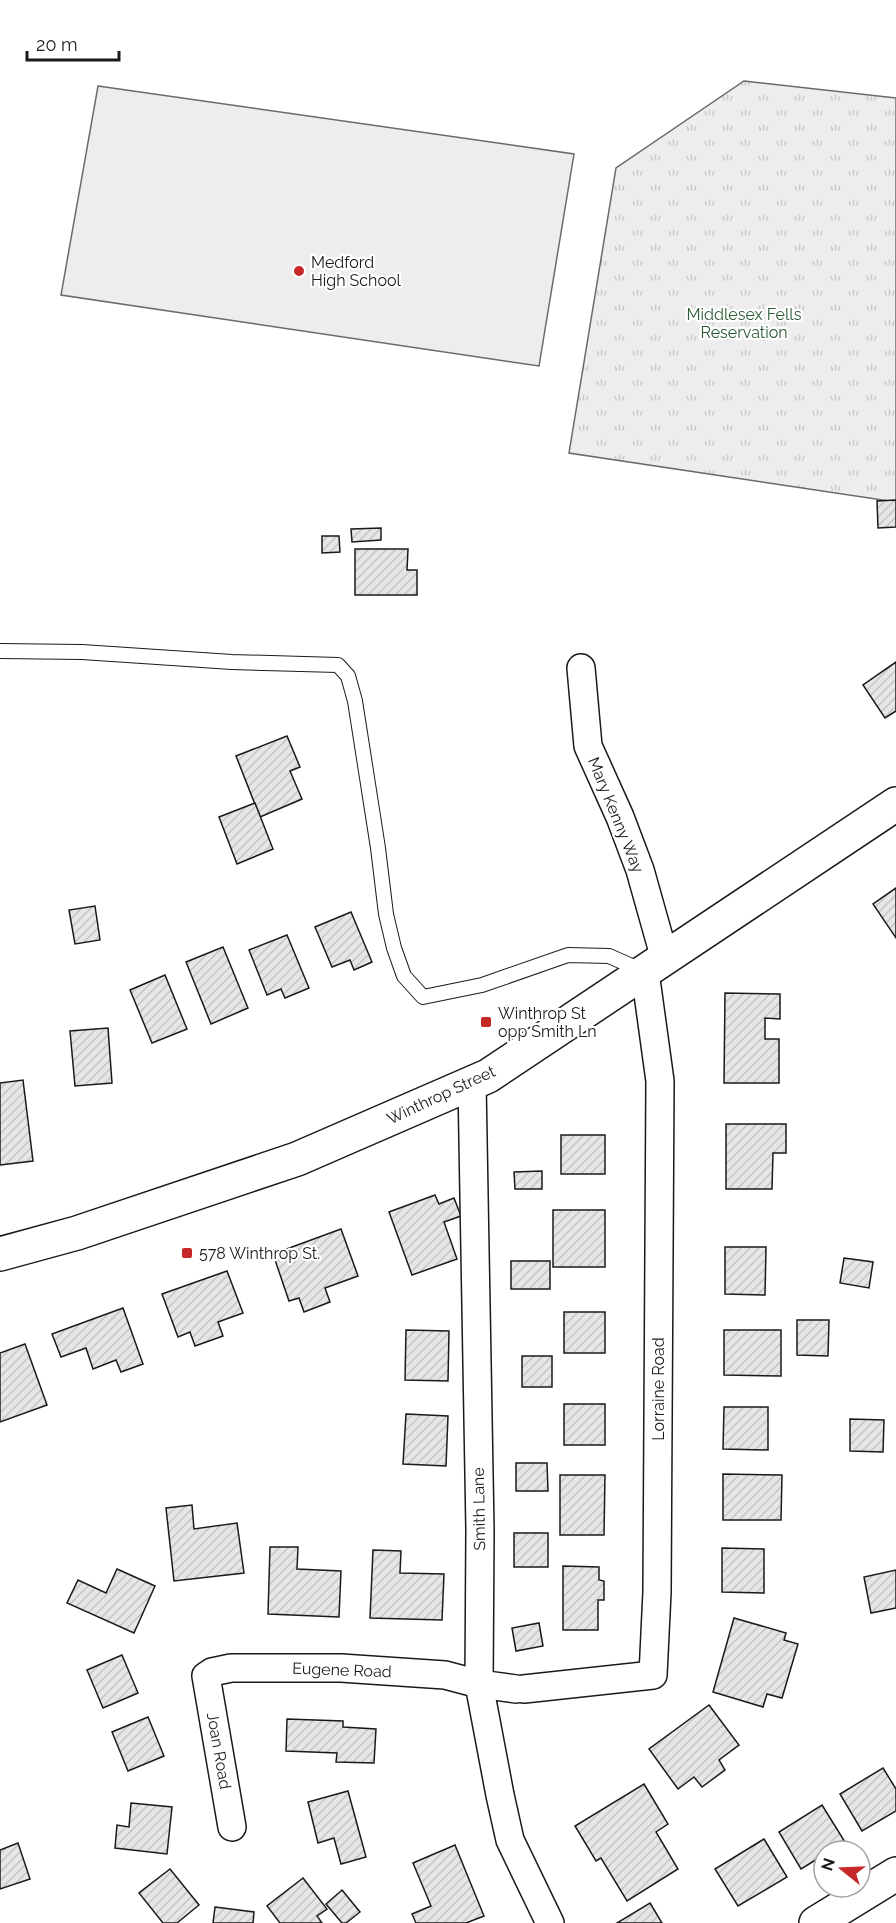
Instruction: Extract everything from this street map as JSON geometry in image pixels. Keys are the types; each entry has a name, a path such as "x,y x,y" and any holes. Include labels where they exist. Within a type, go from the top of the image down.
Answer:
{"main road":[{"name":"Winthrop Street","path":"0,1254 77,1233 297,1159 488,1076 896,804"},
{"path":"816,1923 896,1874"}],"street":[{"name":"Mary Kenny Way","path":"581,668 588,746 620,817 640,870 655,966"},
{"name":"Lorraine Road","path":"479,1684 520,1689 653,1675 657,1592 660,1081 655,966"},
{"name":"Smith Lane","path":"472,1083 480,1530 479,1684 510,1840 550,1923"},
{"name":"Eugene Road","path":"206,1676 212,1672 231,1668 341,1668 445,1675 479,1684"},
{"name":"Joan Road","path":"206,1676 232,1827"}],"lane":[{"path":"0,651 82,652 232,662 338,665 348,676 355,700 386,914 394,948 404,976 423,997 482,985 568,955 609,956 655,966"}],"shaded area":[{"path":"98,86 574,154 539,366 61,295"}],"green space":[{"name":"Middlesex Fells Reservation","path":"744,81 896,98 896,502 569,453 616,168"}],"building":[{"path":"896,500 896,527 878,528 877,501"},
{"path":"381,528 381,540 352,542 351,529"},
{"path":"322,536 339,536 340,552 322,553"},
{"path":"355,549 408,549 407,570 417,570 417,595 355,595"},
{"path":"896,662 896,711 885,718 863,685"},
{"path":"287,736 300,767 290,771 302,799 260,817 236,756"},
{"path":"255,803 273,849 237,864 219,817"},
{"path":"896,888 896,938 873,904"},
{"path":"95,906 100,940 75,944 69,910"},
{"path":"351,912 372,962 354,970 350,960 332,967 315,927"},
{"path":"287,935 309,988 285,998 281,989 267,995 249,950"},
{"path":"223,947 248,1008 211,1024 186,962"},
{"path":"165,975 187,1029 152,1043 130,990"},
{"path":"725,993 780,994 780,1019 765,1018 765,1039 779,1039 779,1083 724,1083"},
{"path":"108,1028 112,1083 75,1086 70,1031"},
{"path":"23,1080 33,1161 0,1165 0,1083"},
{"path":"726,1124 786,1124 786,1153 773,1153 772,1189 726,1189"},
{"path":"561,1135 605,1135 605,1174 561,1174"},
{"path":"542,1171 542,1189 515,1189 514,1172"},
{"path":"435,1195 439,1204 454,1198 461,1216 444,1222 457,1259 412,1275 389,1212"},
{"path":"553,1210 605,1210 605,1267 553,1267"},
{"path":"341,1229 358,1276 325,1288 330,1302 304,1312 299,1298 289,1301 273,1254"},
{"path":"725,1247 766,1247 765,1295 725,1294"},
{"path":"844,1258 873,1262 869,1288 840,1283"},
{"path":"511,1261 550,1261 550,1289 511,1289"},
{"path":"227,1271 243,1313 218,1322 223,1336 195,1346 190,1332 178,1337 162,1294"},
{"path":"123,1308 143,1364 121,1372 116,1360 93,1369 86,1348 61,1357 52,1334"},
{"path":"564,1312 605,1312 605,1353 564,1353"},
{"path":"797,1320 829,1320 828,1356 797,1355"},
{"path":"406,1330 449,1331 448,1381 405,1380"},
{"path":"724,1330 781,1330 781,1376 724,1375"},
{"path":"25,1344 47,1405 0,1422 0,1353"},
{"path":"522,1356 552,1356 552,1387 522,1387"},
{"path":"564,1404 605,1404 605,1445 564,1445"},
{"path":"724,1407 768,1407 768,1450 723,1449"},
{"path":"406,1414 448,1416 446,1466 403,1464"},
{"path":"850,1419 884,1420 883,1452 850,1451"},
{"path":"516,1463 547,1463 548,1491 516,1491"},
{"path":"723,1474 782,1475 781,1520 723,1520"},
{"path":"560,1475 605,1475 604,1535 560,1535"},
{"path":"192,1505 194,1529 237,1523 244,1573 174,1581 166,1508"},
{"path":"514,1533 548,1533 548,1567 514,1567"},
{"path":"270,1547 298,1547 297,1569 341,1571 339,1617 268,1614"},
{"path":"722,1548 764,1549 764,1593 722,1592"},
{"path":"373,1550 401,1551 400,1573 444,1574 442,1620 370,1618"},
{"path":"563,1566 599,1567 599,1580 604,1581 604,1600 598,1600 598,1630 563,1630"},
{"path":"117,1569 155,1586 134,1633 67,1603 78,1580 106,1593"},
{"path":"896,1570 896,1608 871,1613 864,1577"},
{"path":"734,1618 786,1633 784,1640 798,1644 782,1698 767,1694 763,1707 713,1692"},
{"path":"539,1623 543,1646 516,1651 512,1628"},
{"path":"122,1655 138,1693 103,1708 87,1670"},
{"path":"709,1705 739,1745 719,1760 725,1770 702,1787 694,1777 678,1789 649,1749"},
{"path":"148,1717 164,1756 128,1771 112,1732"},
{"path":"287,1719 343,1721 343,1727 376,1729 374,1763 336,1762 337,1753 286,1751"},
{"path":"883,1768 896,1789 896,1811 862,1831 840,1794"},
{"path":"644,1784 668,1824 656,1832 678,1869 627,1901 601,1858 596,1861 575,1826"},
{"path":"348,1791 366,1857 341,1864 334,1838 318,1843 308,1802"},
{"path":"131,1803 172,1807 167,1854 115,1848 117,1825 129,1827"},
{"path":"822,1805 843,1839 812,1839 812,1862 801,1869 779,1832"},
{"path":"764,1839 787,1877 738,1906 715,1869"},
{"path":"18,1843 30,1879 0,1889 0,1850"},
{"path":"455,1845 484,1916 466,1923 416,1923 412,1914 431,1906 413,1863"},
{"path":"170,1869 199,1905 177,1923 163,1923 139,1893"},
{"path":"303,1878 327,1909 317,1916 322,1923 280,1923 267,1906"},
{"path":"342,1890 360,1912 346,1923 342,1923 326,1904"},
{"path":"650,1903 662,1923 617,1923"},
{"path":"215,1907 254,1912 253,1923 213,1923"}],"place":[{"name":"Medford High School","path":"299,271"},
{"name":"Winthrop St opp Smith Ln","path":"486,1022"},
{"name":"578 Winthrop St.","path":"187,1253"}]}
